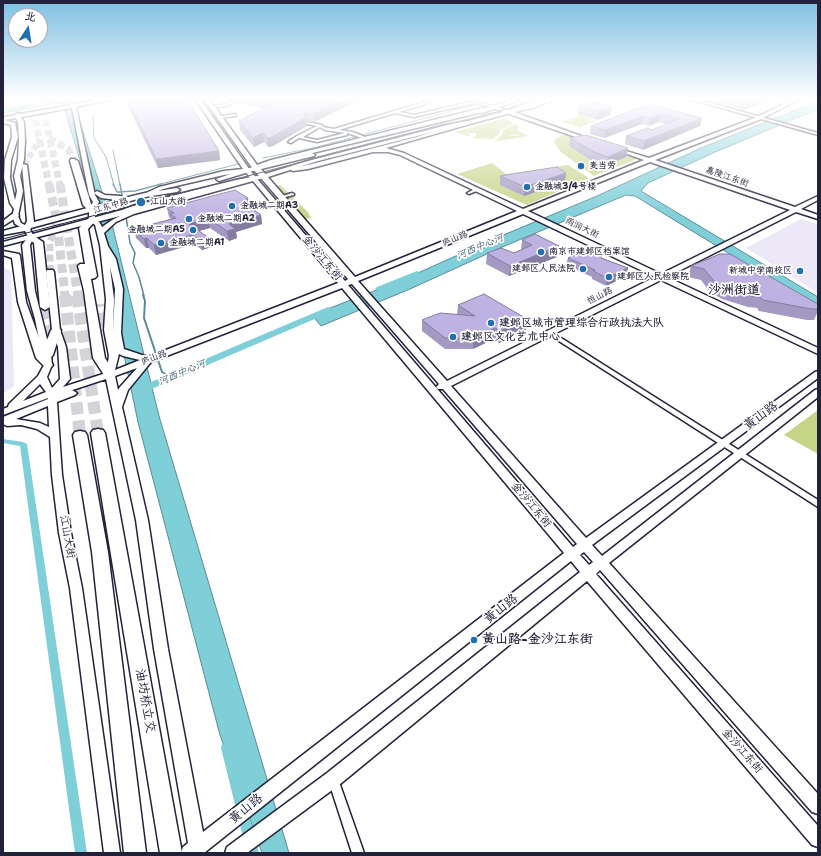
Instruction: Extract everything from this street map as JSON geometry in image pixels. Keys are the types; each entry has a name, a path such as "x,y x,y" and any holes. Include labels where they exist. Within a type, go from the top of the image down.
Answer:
{"highway":[{"path":"74,161 87,205 92,209"},
{"path":"92,220 83,228 98,304"},
{"path":"31,237 38,242 42,260 45,307"},
{"path":"83,266 89,291 99,358 110,375"},
{"path":"48,360 56,330"},
{"name":"油坊桥立交","path":"98,433 171,853"},
{"path":"80,436 100,552 135,853"}],"main road":[{"path":"6,410 42,377 48,360 31,291 26,245 31,237 27,228 18,224 7,178 8,160 14,139"},
{"path":"3,224 16,213 20,191 17,176 21,159 22,139"},
{"path":"80,139 89,174 92,194 96,197 133,198"},
{"path":"85,139 88,154 95,174 96,202 92,209 92,220 98,224 104,245 110,300 108,330 113,356 110,375 142,520 149,574 194,851"},
{"name":"金沙江东街","path":"225,139 247,170 295,231 353,295 370,306 446,386 585,545 818,806"},
{"name":"金沙江东街","path":"234,139 255,168 363,290 370,306 433,389 588,573 818,839"},
{"name":"江东中路","path":"255,168 273,161 360,139"},
{"name":"江东中路","path":"3,233 27,228 133,198 172,191 247,170 373,139"},
{"name":"江东中路","path":"3,244 125,212 141,206 236,182 263,177 293,169 316,160 399,139"},
{"name":"江东中路","path":"293,169 308,167 411,139"},
{"path":"589,139 598,142"},
{"name":"庐山路","path":"3,422 52,398 355,280 704,139"},
{"path":"400,142 397,147 402,154"},
{"name":"嘉陵江东街","path":"605,145 818,217"},
{"name":"雨润大街","path":"371,150 388,150 402,154 818,351"},
{"path":"24,165 30,221 27,228"},
{"path":"101,232 114,221 135,212 254,179"},
{"name":"恒山路","path":"433,389 446,386 818,198"},
{"path":"125,212 135,212"},
{"path":"104,245 112,259 119,289 117,333 118,347 120,351 126,354 149,360 123,389 118,408"},
{"path":"3,253 16,256 22,302 41,358 48,360"},
{"path":"50,272 56,330 62,347 65,379 52,398"},
{"path":"113,356 118,347"},
{"name":"黄山路","path":"194,851 572,554 818,374"},
{"name":"江山大街","path":"42,377 52,398 57,475 64,526 86,651 112,853"},
{"name":"黄山路","path":"237,849 333,779 588,573 818,392"},
{"name":"庐山路","path":"6,410 52,398"},
{"path":"3,422 21,422 40,426 54,435"}],"street":[{"path":"290,142 295,139"},
{"path":"307,139 317,141 325,139"},
{"path":"469,193 477,190"},
{"path":"281,197 292,194"},
{"path":"550,333 818,504"},
{"path":"333,779 358,853"}],"shaded area":[{"name":"新城中学南校区","path":"801,219 818,224 818,293 746,248"},
{"path":"3,267 11,271 14,386 3,394"}],"green space":[{"path":"498,139 511,139 496,141"},
{"path":"556,139 577,139 637,159 594,176 561,152 554,142"},
{"path":"492,163 506,174 568,165 589,178 527,205 457,174"},
{"path":"280,185 308,212 311,218 304,219 275,186"},
{"path":"818,410 818,454 784,435"}],"water":[{"path":"74,139 86,139 112,224 159,416 289,853 262,853 220,735 138,422 111,293 100,227"},
{"path":"724,139 747,139 648,183 641,191 818,297 818,308 635,196 626,195 321,326 312,315 400,281 489,241 597,196"}],"building":[{"path":"146,139 212,139 219,151 156,159"},
{"path":"572,139 599,139 628,148 608,157 594,152"},
{"path":"637,139 649,139 644,141"},
{"path":"557,167 566,173 525,187 500,176"},
{"path":"235,190 248,198 243,200 255,208 252,209 261,215 229,224 235,229 227,231 208,218 189,224 209,238 200,240 192,235 154,245 147,238 144,239 134,229 176,218 170,214 174,213 167,208"},
{"path":"535,234 559,246 510,266 487,253 501,248 514,253 532,245 522,240"},
{"path":"584,250 628,268 607,278 593,271 595,270 568,258"},
{"path":"720,254 730,254 818,304 818,309 763,300 760,297 751,296 726,288 714,281 704,269 691,266"},
{"path":"484,294 527,319 500,331 495,328 474,338 445,338 422,320 440,313 475,316 458,305"}],"waterway":[{"path":"95,139 106,157 114,185"},
{"path":"263,158 347,139"},
{"path":"113,150 120,185"},
{"path":"157,185 238,164"},
{"path":"113,184 117,192 121,192"},
{"path":"120,184 121,192"},
{"path":"121,192 135,191 161,184"},
{"path":"121,192 125,211"},
{"path":"126,216 130,243 135,253 133,263 139,277 144,296"},
{"name":"河西中心河","path":"380,289 417,274"},
{"path":"143,295 145,301 144,318 162,372 171,377"},
{"name":"河西中心河","path":"143,389 328,310"},
{"path":"3,441 23,444 81,853"},
{"path":"226,748 253,853"}],"tunnel":[{"path":"39,139 49,185"},
{"path":"24,165 40,139"},
{"path":"50,139 60,185"},
{"path":"51,139 68,149 74,161"},
{"path":"49,184 57,222 65,296"},
{"path":"60,184 78,296"},
{"path":"50,272 50,242 57,222"},
{"path":"65,295 80,435"},
{"path":"77,295 98,433"},
{"path":"89,340 99,324 98,304"},
{"path":"45,307 52,330 64,342"}],"tram line":[{"path":"3,239 391,139"}],"place":[{"name":"麦当劳","path":"581,166"},
{"name":"金融城3/4号楼","path":"527,187"},
{"name":"江山大街","path":"141,202"},
{"name":"金融城二期A3","path":"232,206"},
{"name":"金融城二期A2","path":"189,219"},
{"name":"金融城二期A5","path":"193,230"},
{"name":"金融城二期A1","path":"161,243"},
{"name":"南京市建邺区档案馆","path":"541,252"},
{"name":"建邺区人民法院","path":"583,269"},
{"name":"新城中学南校区","path":"800,271"},
{"name":"建邺区人民检察院","path":"609,277"},
{"name":"建邺区城市管理综合行政执法大队","path":"491,323"},
{"name":"建邺区文化艺术中心","path":"453,337"},
{"name":"黄山路-金沙江东街","path":"474,640"}],"district":[{"name":"沙洲街道","path":"734,291"}]}
